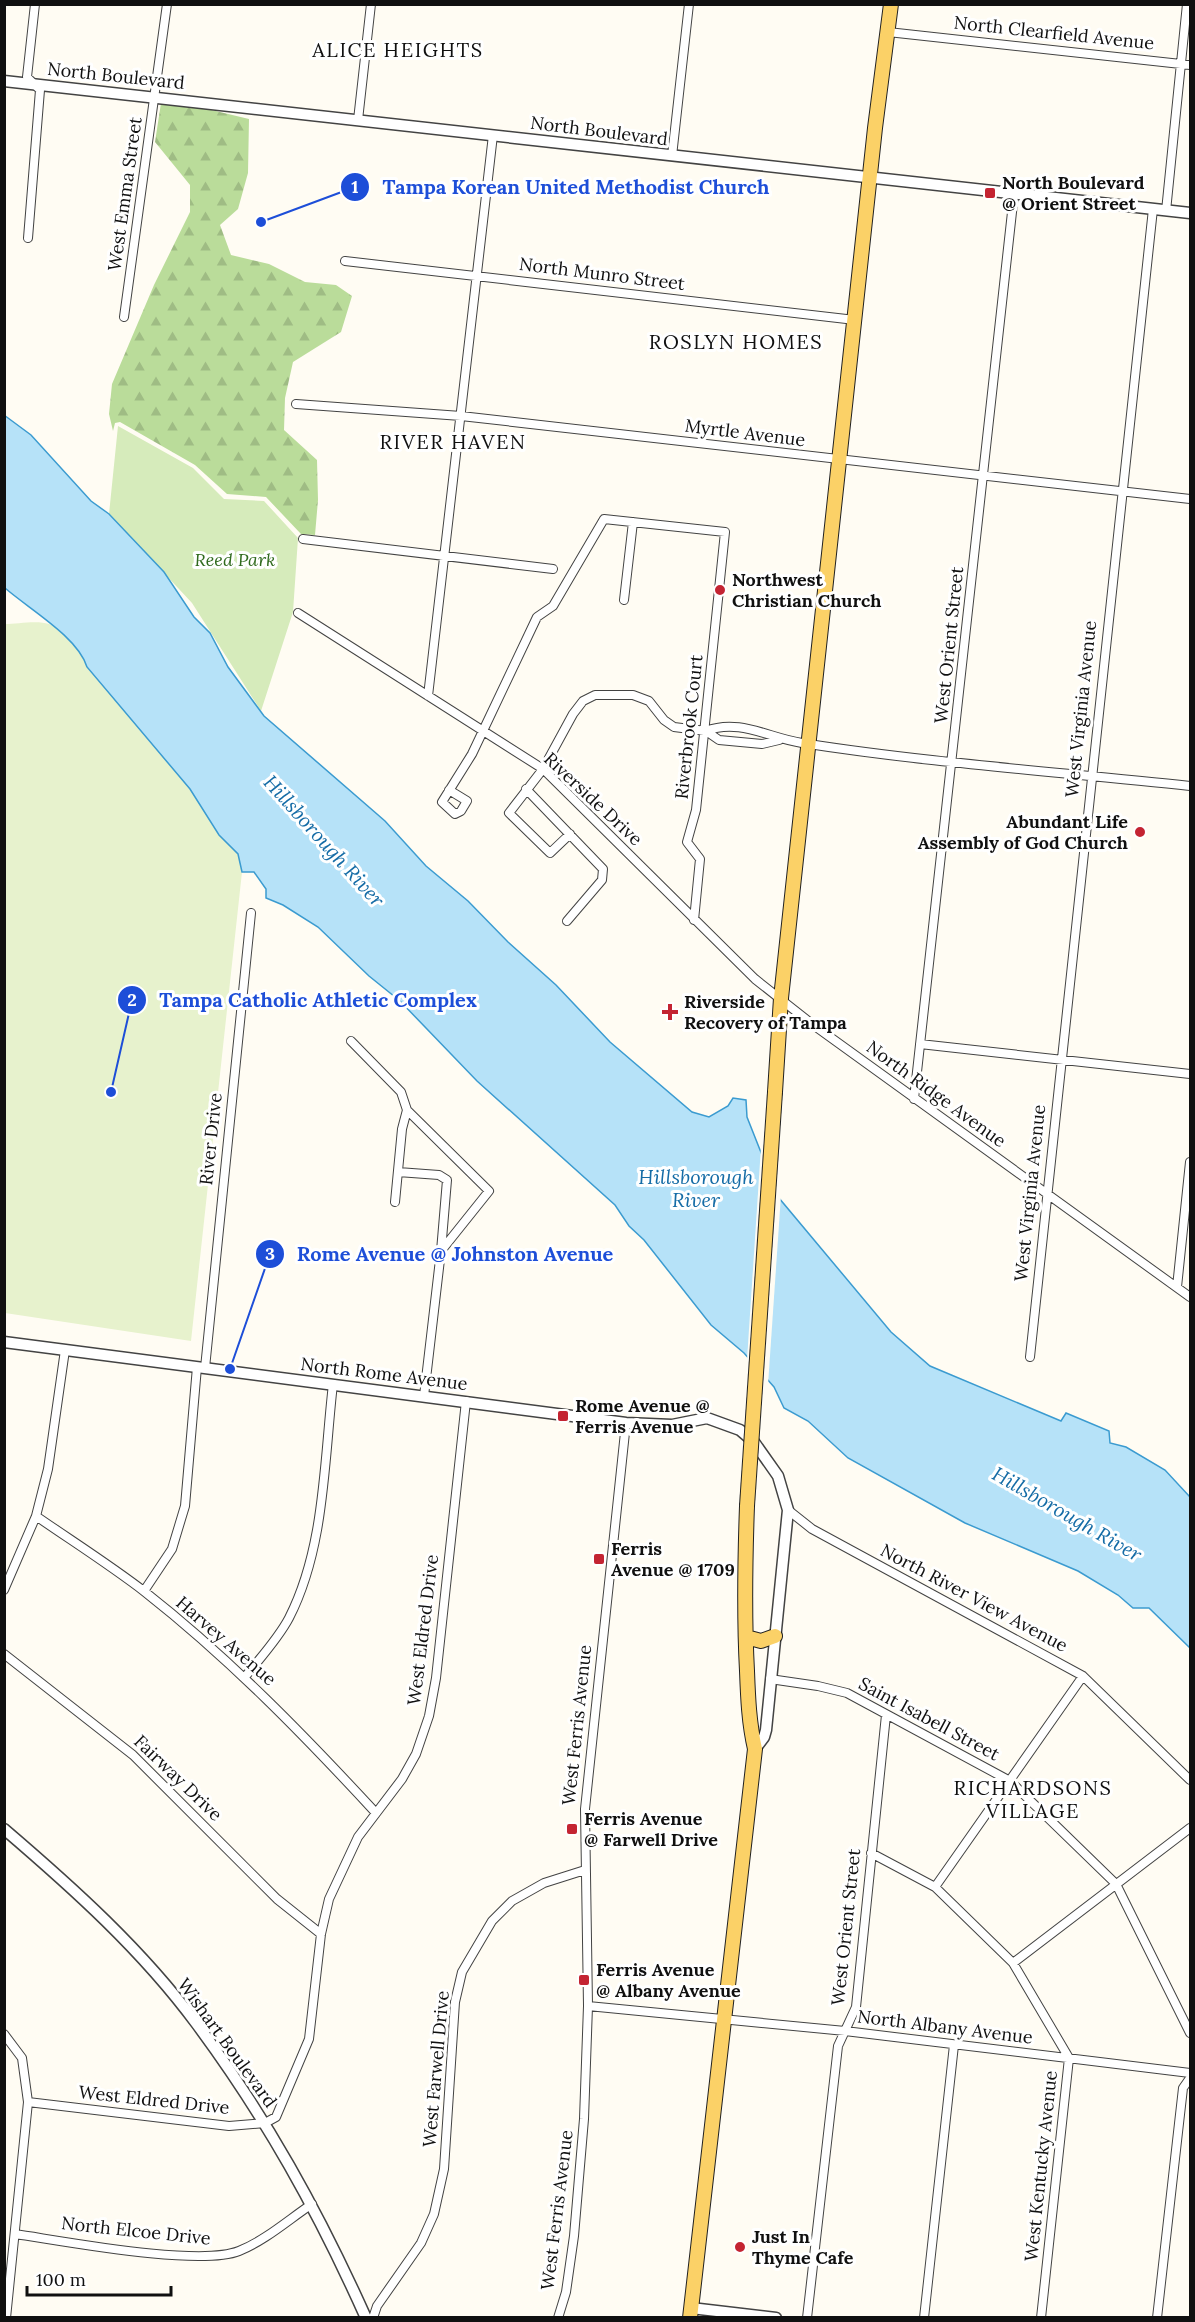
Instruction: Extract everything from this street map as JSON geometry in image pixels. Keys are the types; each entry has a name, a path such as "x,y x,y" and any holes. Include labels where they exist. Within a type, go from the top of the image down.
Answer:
{"main road":[{"path":"690,2313 755,1749 750,1730 744,1576 781,998 869,178 891,4"},
{"path":"746,1637 760,1641 775,1636"}],"street":[{"path":"28,238 40,90 27,77 34,4"},
{"name":"West Emma Street","path":"124,317 167,4"},
{"path":"358,120 371,4"},
{"path":"672,156 689,4"},
{"path":"1166,211 1186,4"},
{"name":"North Clearfield Avenue","path":"888,32 1191,65"},
{"name":"North Boulevard","path":"4,81 1191,213"},
{"path":"428,696 493,135"},
{"name":"West Orient Street","path":"914,1099 1014,194"},
{"name":"West Virginia Avenue","path":"1030,1357 1060,1060 1153,209"},
{"name":"North Munro Street","path":"345,261 855,320"},
{"name":"Myrtle Avenue","path":"296,404 461,416 1191,499"},
{"path":"449,790 481,732 537,617 553,606 604,519 633,522 624,600"},
{"name":"Riverbrook Court","path":"633,522 725,532 696,810 687,842 700,859 694,920"},
{"path":"303,539 553,569"},
{"name":"Riverside Drive","path":"298,613 481,732 543,769 755,979 781,998"},
{"path":"570,834 550,853 509,813 543,769 573,714 583,701 595,695 633,695 649,701 664,720 674,727 705,731 719,740 762,744 779,740"},
{"path":"705,731 720,725 762,731 779,740 809,744 1191,786"},
{"path":"526,789 603,869 602,880 567,921"},
{"name":"River Drive","path":"144,1591 172,1549 185,1506 251,913"},
{"name":"North Ridge Avenue","path":"781,998 812,1024 914,1099 1191,1297"},
{"path":"351,1041 401,1092 407,1110 489,1191 441,1251"},
{"path":"920,1044 1191,1074"},
{"path":"395,1202 402,1128 407,1110"},
{"path":"1177,1287 1191,1162"},
{"path":"398,1172 439,1175 447,1180 424,1396"},
{"name":"North Rome Avenue","path":"4,1342 626,1423 657,1426 707,1418 740,1430 753,1442 778,1476 788,1510"},
{"path":"4,1590 36,1516 48,1469 65,1350"},
{"path":"245,1677 288,1620 303,1585 315,1543 333,1384"},
{"name":"West Eldred Drive","path":"28,2102 229,2126 265,2123 276,2118 309,2040 321,1934 329,1899 342,1866 358,1837 412,1761 425,1730 433,1699 466,1401"},
{"name":"West Ferris Avenue","path":"558,2318 566,2292 574,2236 584,2119 588,2006 585,1809 626,1423"},
{"path":"755,1749 764,1737 788,1510"},
{"name":"North River View Avenue","path":"788,1510 812,1529 1083,1676 1191,1780"},
{"name":"Harvey Avenue","path":"36,1516 144,1591 245,1677 313,1744 376,1813"},
{"name":"Fairway Drive","path":"4,1654 133,1755 277,1899 321,1934"},
{"path":"935,1887 1083,1676"},
{"name":"Saint Isabell Street","path":"770,1679 818,1686 847,1694 1010,1782 1116,1884 1191,2033"},
{"name":"West Orient Street","path":"807,2318 838,2046 856,2007 886,1715"},
{"path":"1013,1963 1191,1828"},
{"name":"Wishart Boulevard","path":"4,1829 69,1884 154,1972 195,2022 265,2123 312,2204 366,2318"},
{"name":"West Kentucky Avenue","path":"871,1853 935,1887 1013,1963 1069,2058 1041,2318"},
{"name":"West Farwell Drive","path":"373,2318 377,2306 421,2243 434,2214 444,2169 455,2002 462,1972 492,1921 512,1901 544,1883 585,1870"},
{"name":"North Albany Avenue","path":"588,2006 845,2031 1191,2073"},
{"path":"4,2034 22,2058 28,2102 6,2318"},
{"path":"924,2318 954,2045"},
{"path":"1157,2318 1183,2088 1191,2078"},
{"name":"North Elcoe Drive","path":"15,2234 164,2254 216,2257 237,2252 260,2241 312,2204"},
{"path":"690,2313 776,2318"}],"green space":[{"path":"161,103 199,107 249,119 248,173 238,209 220,225 231,255 269,264 305,282 336,285 352,296 341,332 293,362 285,398 284,430 317,460 318,500 315,535 301,534 266,497 227,494 195,465 120,422 115,423 113,431 109,414 112,384 154,285 190,212 190,185 155,142"},
{"name":"Reed Park","path":"118,426 193,468 224,499 264,501 298,538 293,612 261,711 192,603 109,514"},
{"path":"44,623 55,627 67,636 81,654 87,667 190,789 219,835 238,854 242,872 191,1341 5,1313 5,624"}],"water":[{"name":"Hillsborough River","path":"4,415 31,435 91,501 109,514 164,572 194,617 210,633 228,667 264,716 385,821 426,866 468,901 508,942 556,985 610,1042 692,1112 709,1117 728,1106 733,1098 746,1100 747,1117 779,1198 891,1332 930,1366 1061,1421 1066,1413 1109,1431 1110,1443 1126,1447 1165,1470 1190,1497 1190,1648 1149,1608 1133,1608 1118,1595 1078,1571 965,1523 848,1458 808,1421 784,1408 774,1387 744,1353 711,1325 644,1240 629,1226 615,1205 477,1081 400,1001 369,976 318,927 283,905 266,898 266,889 254,872 242,872 238,854 219,835 190,789 87,667 74,645 52,624 5,588"}],"pier":[{"path":"761,1147 781,1195 768,1385 747,1360"}],"place":[{"name":"North Boulevard @ Orient Street","path":"990,193"},
{"name":"Tampa Korean United Methodist Church","path":"261,222"},
{"name":"Northwest Christian Church","path":"720,590"},
{"name":"Abundant Life Assembly of God Church","path":"1140,832"},
{"name":"Riverside Recovery of Tampa","path":"670,1012"},
{"name":"Tampa Catholic Athletic Complex","path":"111,1092"},
{"name":"Rome Avenue @ Johnston Avenue","path":"230,1369"},
{"name":"Rome Avenue @ Ferris Avenue","path":"563,1416"},
{"name":"Ferris Avenue @ 1709","path":"599,1559"},
{"name":"Ferris Avenue @ Farwell Drive","path":"572,1829"},
{"name":"Ferris Avenue @ Albany Avenue","path":"584,1980"},
{"name":"Just In Thyme Cafe","path":"740,2247"}],"district":[{"name":"ALICE HEIGHTS","path":"398,50"},
{"name":"ROSLYN HOMES","path":"736,342"},
{"name":"RIVER HAVEN","path":"453,442"},
{"name":"RICHARDSONS VILLAGE","path":"1033,1800"}]}
